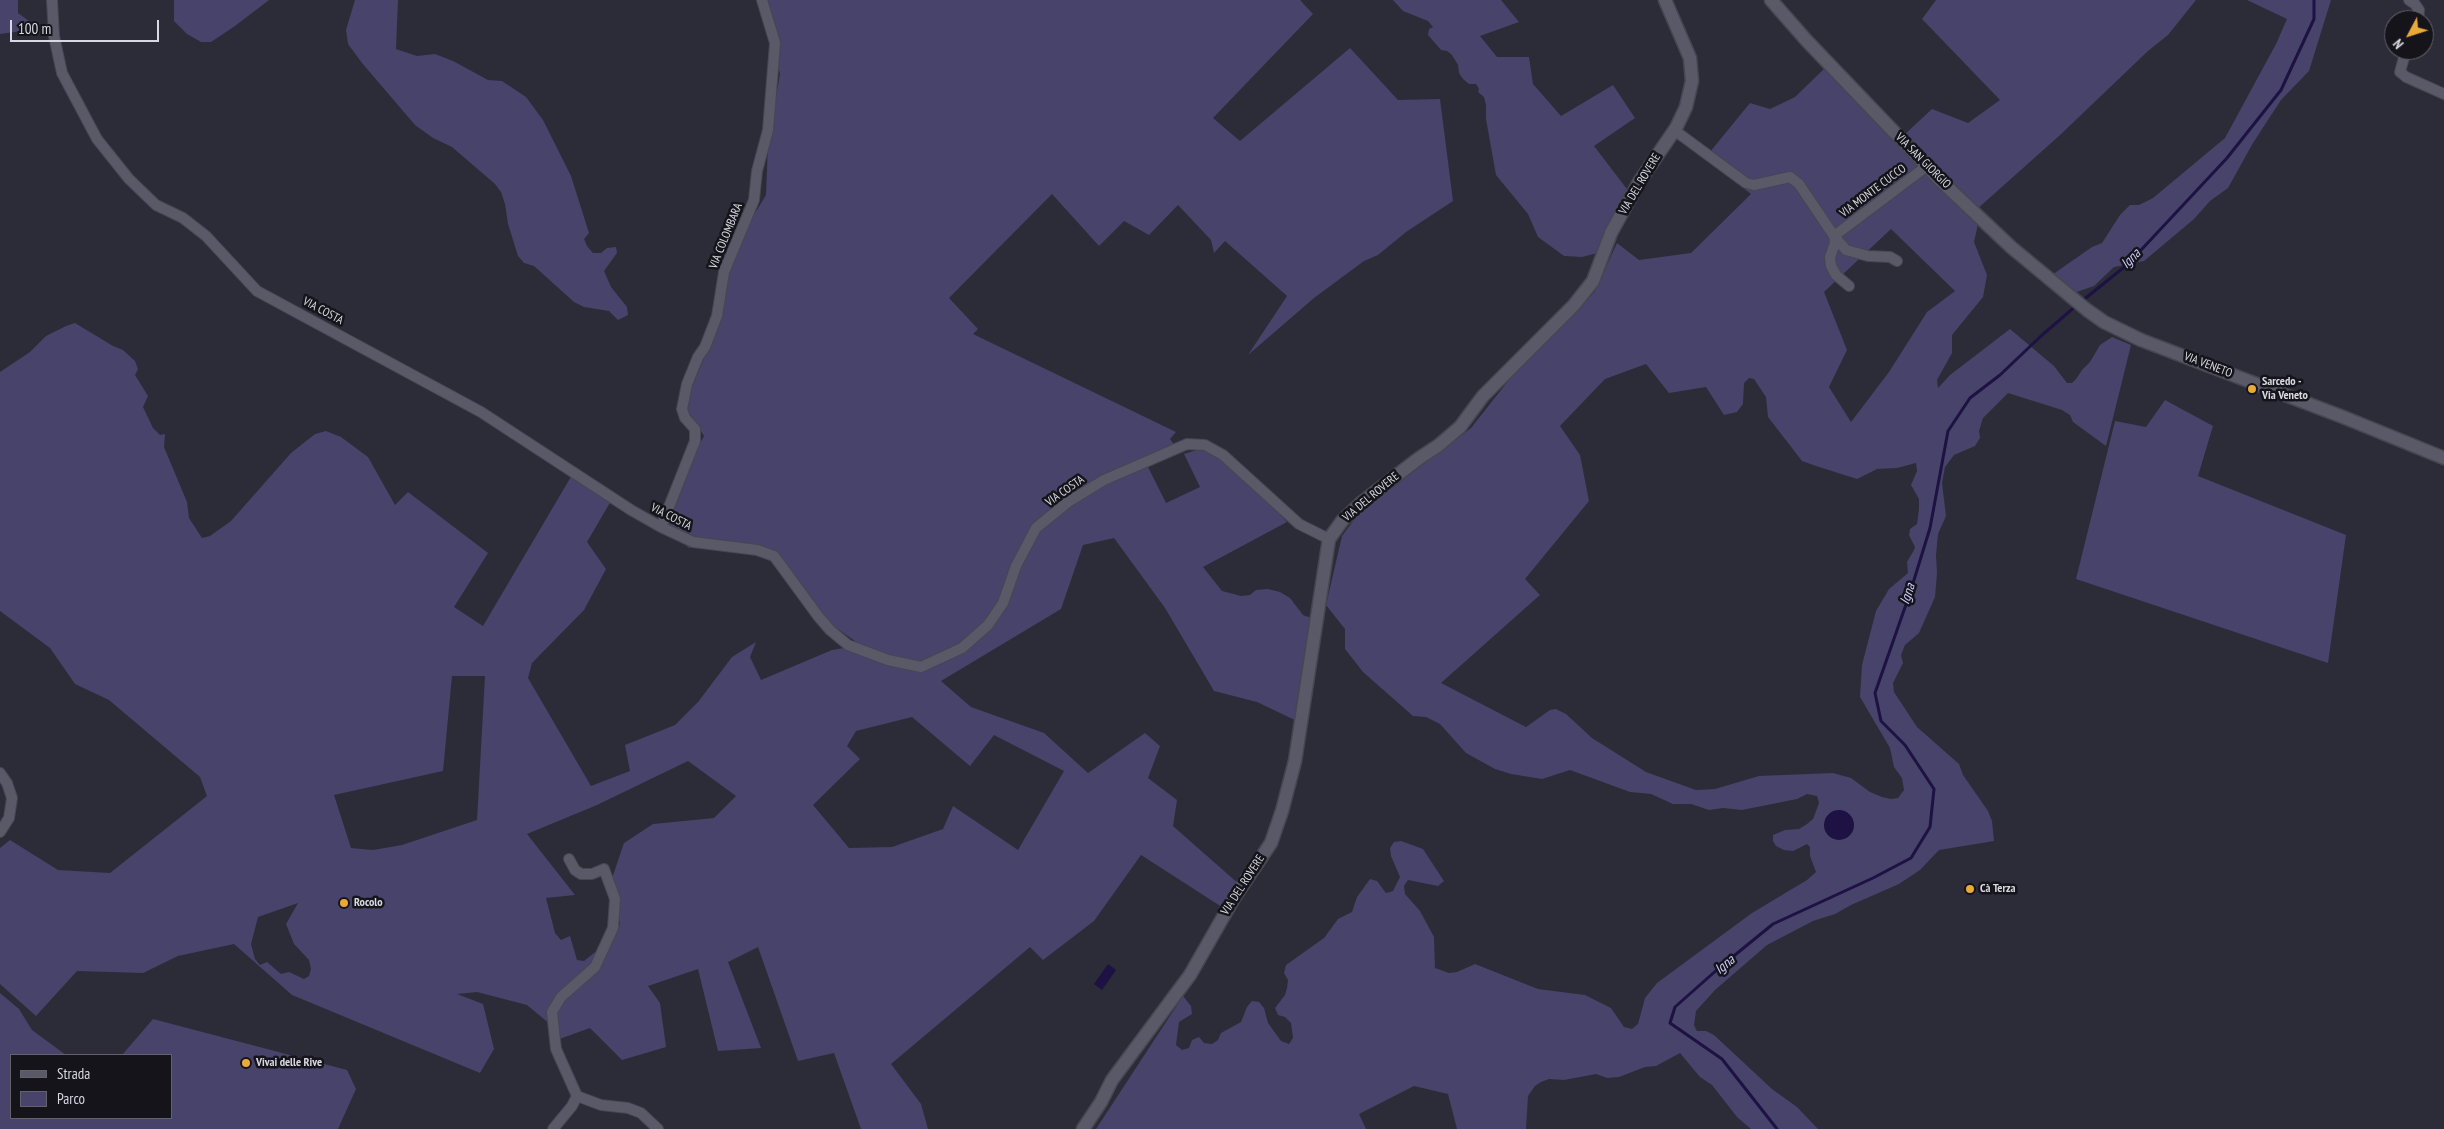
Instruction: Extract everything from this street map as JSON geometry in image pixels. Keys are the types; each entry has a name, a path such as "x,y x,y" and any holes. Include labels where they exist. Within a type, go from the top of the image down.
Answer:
{"street":[{"name":"VIA COSTA","path":"52,0 54,36 62,73 97,139 129,179 156,205 183,218 206,236 257,290 482,412 631,510 661,526 693,542 757,550 774,556 784,567 818,616 830,630 848,644 888,660 921,667 962,648 988,625 1002,603 1016,566 1036,528 1068,502 1104,480 1187,444 1205,445 1223,455 1299,524 1329,539"},
{"name":"VIA COLOMBARA","path":"661,526 695,441 695,429 685,418 682,409 687,384 714,324 724,272 754,200 757,171 768,130 775,43 762,0"},
{"name":"VIA DEL ROVERE","path":"1083,1129 1101,1102 1112,1080 1199,961 1224,915 1271,843 1282,811 1296,752 1329,539 1342,521 1360,503 1439,445 1460,427 1484,396 1574,305 1593,281 1616,225 1686,107 1692,81 1690,58 1665,0"},
{"name":"VIA SAN GIORGIO","path":"1771,0 1807,41 1927,166 2011,247 2087,310"},
{"path":"2409,0 2419,10"},
{"path":"2403,60 2400,72 2444,94"},
{"name":"VIA MONTE CUCCO","path":"1674,130 1746,183 1754,185 1790,177 1799,184 1834,236 1846,250 1868,256 1890,257 1896,261"},
{"name":"VIA MONTE CUCCO","path":"1834,236 1927,166"},
{"path":"1834,236 1835,243 1830,257 1831,266 1836,275 1849,286"},
{"name":"VIA VENETO","path":"2087,310 2104,322 2142,340 2444,458"},
{"path":"0,773 7,783 12,798 9,818 0,832"},
{"path":"554,1129 572,1106 576,1096 556,1049 552,1012 561,997 595,967 613,928 615,900 604,868 592,874 581,874 575,870 569,859"},
{"path":"576,1096 601,1105 628,1108 641,1113 658,1129"}],"green space":[{"path":"0,0 18,0 18,13 29,21 30,30 0,34"},
{"path":"174,0 269,0 211,42 201,42 187,34 174,21"},
{"path":"355,0 398,0 396,49 417,56 435,54 453,61 488,80 502,81 526,97 543,120 571,176 589,233 584,239 587,246 593,253 601,253 607,248 616,247 617,253 604,271 611,287 627,307 628,315 618,320 609,311 584,307 574,302 534,266 524,263 518,256 508,224 505,204 501,192 495,184 452,147 433,138 415,125 348,44 346,30"},
{"path":"761,0 1300,0 1313,14 1213,118 1240,141 1350,48 1398,100 1440,99 1453,201 1406,232 1378,255 1364,261 1314,298 1248,355 1287,296 1225,241 1214,253 1211,240 1178,205 1149,235 1124,221 1099,246 1052,194 949,298 978,329 973,334 1176,432 1170,439 1175,446 1145,461 1166,503 1200,487 1184,454 1197,450 1209,451 1226,454 1287,522 1203,567 1222,591 1241,596 1250,595 1256,590 1268,589 1280,592 1290,598 1303,615 1314,619 1301,723 1257,702 1214,691 1165,608 1114,538 1083,545 1061,609 941,681 971,707 1044,733 1088,773 1145,733 1160,746 1148,778 1177,800 1173,826 1240,885 1225,909 1141,855 1094,921 1043,960 1030,947 891,1064 921,1104 928,1129 861,1129 834,1053 798,1061 758,947 728,962 761,1048 718,1051 698,969 648,986 660,1003 666,1047 622,1060 590,1028 554,1041 551,1025 527,1005 477,992 457,994 483,1004 494,1049 480,1073 292,995 234,944 178,956 143,973 77,971 36,1016 0,984 0,848 10,840 58,870 110,873 207,796 200,777 109,700 75,684 50,648 0,611 0,372 30,352 46,336 75,323 123,350 135,361 138,369 135,375 148,396 143,407 153,428 160,435 165,434 164,447 187,502 189,518 202,538 210,536 231,521 291,453 315,434 326,431 341,437 368,457 395,505 408,492 488,553 454,607 483,626 572,475 611,501 587,542 606,569 584,610 532,663 528,678 591,786 630,771 625,745 675,725 698,702 732,657 756,642 750,657 761,680 832,650 850,647 855,641 829,623 810,603 788,567 778,557 692,546 689,548 657,520 704,436 687,410 691,389 712,339 720,270 766,195 768,143 780,74","holes":["452,676 485,676 477,820 402,845 373,850 351,848 334,795 443,771","912,717 970,766 994,735 1064,771 1018,850 953,806 943,829 892,847 849,848 813,805 860,759 847,746 856,731","688,761 736,796 714,818 653,824 624,843 609,887 620,924 609,938 610,940 584,961 577,960 570,936 561,940 555,933 546,898 575,895 527,834 597,805","298,903 286,924 294,944 309,960 311,969 309,976 304,979 289,972 281,974 267,962 260,965 255,959 251,944 258,917"]},
{"path":"1393,0 1501,0 1519,22 1480,36 1497,57 1529,57 1533,84 1561,116 1613,85 1635,118 1594,146 1633,197 1601,252 1582,257 1564,256 1538,237 1528,214 1496,175 1484,97 1478,92 1479,89 1476,84 1469,84 1463,79 1452,55 1447,51 1441,50 1428,35 1429,29 1433,27 1428,21 1403,11"},
{"path":"1936,0 2196,0 2168,35 2148,51 2059,136 1976,210 1904,135 1932,109 1968,123 2000,100 1922,19"},
{"path":"2247,0 2331,0 2309,71 2281,100 2253,143 2228,188 2210,201 2194,219 2144,261 2114,267 2094,286 2068,295 2049,277 2092,247 2102,243 2120,215 2130,205 2139,205 2153,198 2225,138 2276,44 2287,19"},
{"path":"1827,66 1950,199 1978,224 1974,242 1987,275 1983,297 1952,335 1952,353 1937,380 1938,388 1950,375 2010,329 2054,366 2067,383 2072,383 2076,379 2090,362 2100,345 2112,337 2131,345 2106,446 2073,422 2070,415 2062,410 2008,393 1983,418 1979,431 1980,438 1975,446 1954,455 1945,467 1942,483 1946,516 1938,534 1935,597 1919,633 1905,645 1901,655 1903,663 1893,683 1894,692 1917,727 1959,764 1963,775 1988,811 1992,821 1994,841 1939,850 1920,870 1899,884 1835,914 1813,921 1767,945 1715,990 1696,1011 1694,1025 1697,1031 1706,1031 1714,1035 1772,1089 1797,1107 1818,1129 1751,1129 1737,1117 1712,1085 1700,1077 1680,1053 1656,1066 1645,1067 1619,1077 1607,1078 1596,1074 1564,1080 1549,1079 1541,1082 1535,1086 1528,1096 1526,1129 1457,1129 1448,1094 1414,1086 1359,1114 1366,1129 1096,1129 1183,996 1191,1006 1192,1014 1179,1022 1176,1045 1182,1050 1189,1048 1192,1040 1199,1037 1204,1043 1212,1044 1218,1040 1221,1033 1241,1022 1247,1007 1252,1001 1259,1002 1264,1008 1268,1023 1281,1041 1289,1044 1293,1038 1291,1023 1285,1017 1278,1015 1275,1008 1285,995 1287,988 1288,980 1284,973 1286,965 1324,938 1338,919 1352,912 1357,897 1370,879 1377,881 1386,893 1393,891 1400,877 1391,856 1390,848 1394,842 1401,841 1423,849 1444,881 1438,886 1408,880 1404,886 1405,894 1420,911 1434,937 1435,968 1449,973 1457,972 1475,964 1538,989 1585,995 1611,1008 1624,1027 1632,1029 1638,1024 1645,998 1657,983 1752,913 1807,880 1816,872 1810,856 1810,847 1807,844 1793,851 1784,850 1776,846 1773,841 1773,835 1785,830 1799,829 1813,819 1819,803 1817,796 1807,794 1797,799 1742,810 1723,808 1709,810 1691,804 1673,804 1651,794 1630,792 1570,770 1542,779 1511,774 1495,769 1466,753 1440,724 1426,717 1413,716 1363,672 1345,649 1345,629 1326,605 1342,536 1359,513 1471,428 1527,357 1575,314 1595,291 1617,243 1639,260 1691,253 1751,194 1705,158 1750,103 1770,109 1795,97","holes":["1891,229 1955,291 1927,312 1889,372 1851,422 1829,387 1847,350 1824,292","1646,364 1669,393 1706,387 1724,415 1737,412 1743,404 1744,383 1749,378 1754,379 1766,397 1768,417 1802,461 1857,479 1877,469 1897,468 1916,463 1917,471 1911,485 1919,499 1919,509 1917,524 1910,529 1909,535 1915,547 1907,562 1908,573 1889,589 1876,611 1862,665 1860,697 1890,748 1894,767 1902,778 1904,790 1898,798 1882,797 1870,792 1851,778 1833,773 1759,776 1715,789 1696,790 1646,772 1592,738 1566,714 1556,709 1550,710 1526,727 1441,683 1540,595 1525,579 1589,501 1580,455 1560,426 1605,379"]},
{"path":"2165,400 2213,426 2198,476 2346,535 2328,663 2076,579 2115,421 2146,427"},
{"name":"Vivai delle Rive","path":"0,993 19,1009 32,1030 65,1054 10,1054 10,1119 172,1119 172,1054 123,1054 153,1019 347,1070 356,1089 338,1129 0,1129"}],"shaded area":[{"path":"1839,810 1850,814 1854,825 1850,836 1839,840 1828,836 1824,825 1828,814"},
{"path":"1108,964 1116,970 1102,990 1094,984"}],"waterway":[{"name":"Igna","path":"2082,301 2128,264 2227,158 2281,90 2314,19 2314,0"},
{"name":"Igna","path":"1777,1129 1722,1059 1670,1023 1675,1007 1773,924 1873,878 1911,858 1930,827 1934,789 1905,745 1881,721 1875,693 1910,593 1930,528 1948,431 1970,398 2000,375 2077,305"}],"place":[{"name":"Sarcedo - Via Veneto","path":"2252,389"},
{"name":"Cà Terza","path":"1970,889"},
{"name":"Rocolo","path":"344,903"},
{"name":"Vivai delle Rive","path":"246,1063"}]}
